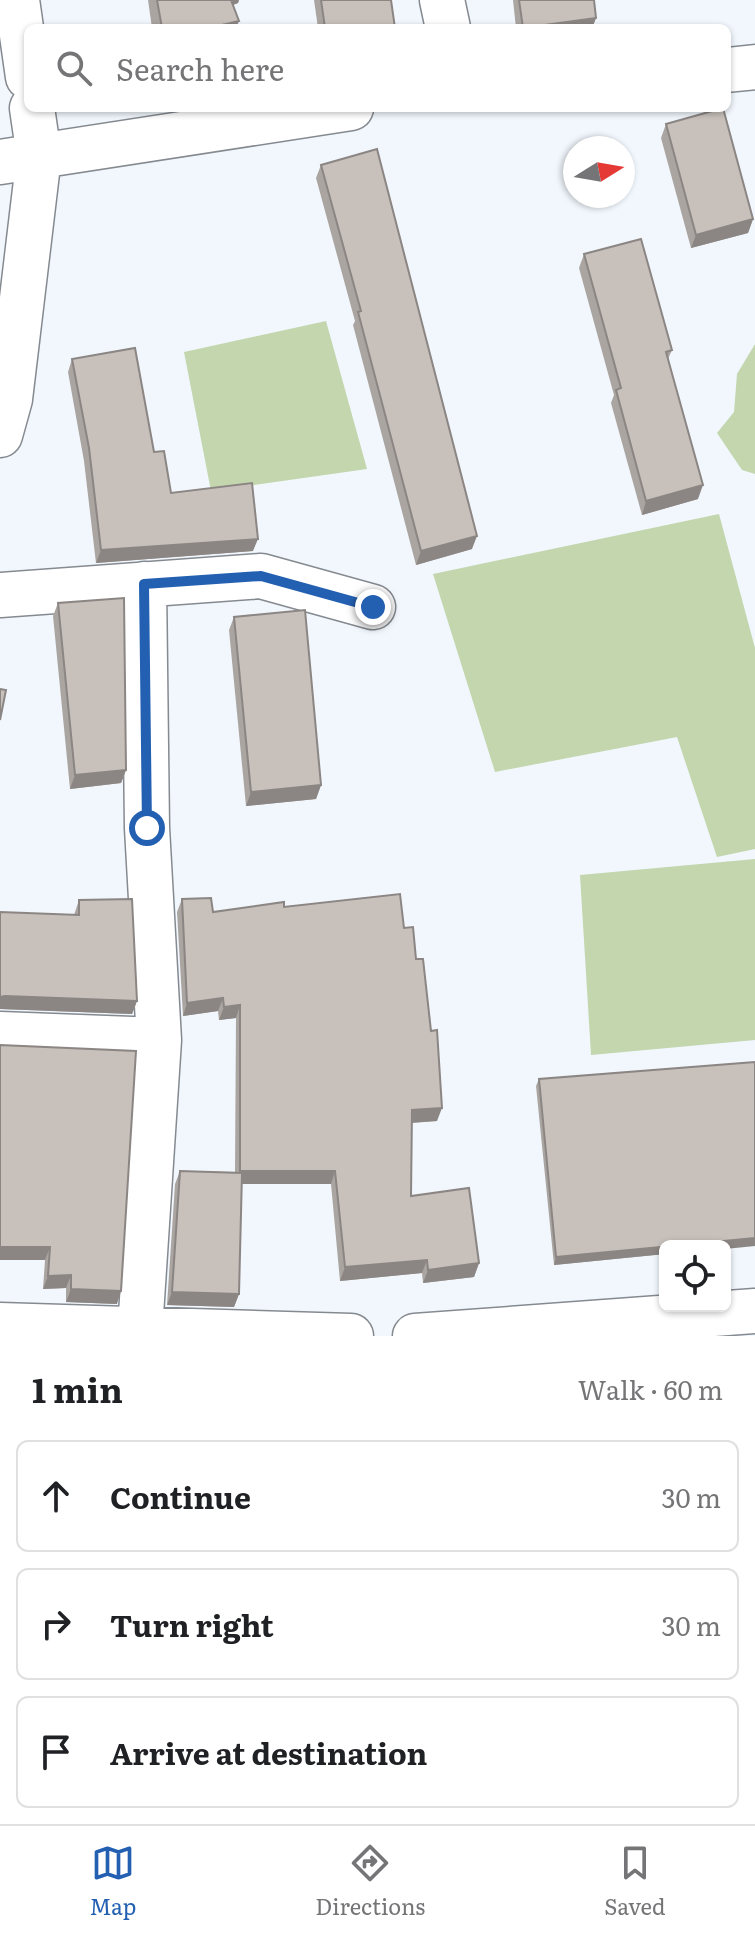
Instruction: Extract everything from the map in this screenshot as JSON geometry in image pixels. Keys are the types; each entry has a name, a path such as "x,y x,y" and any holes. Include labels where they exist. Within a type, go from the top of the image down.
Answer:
{"street":[{"path":"17,0 24,49"},
{"path":"442,0 447,24"},
{"path":"731,70 755,67"},
{"path":"0,435 10,399 20,159 31,112"},
{"path":"20,159 325,112"},
{"path":"0,595 261,576 373,607"},
{"path":"140,1330 159,1040 147,828 144,584"},
{"path":"0,1034 159,1040"},
{"path":"415,1336 755,1311"},
{"path":"0,1325 351,1336"}],"green space":[{"path":"326,321 367,469 211,491 184,352"},
{"path":"755,344 755,474 742,470 717,433 734,412 737,374"},
{"path":"719,514 755,648 755,849 717,857 677,737 495,772 433,574"},
{"path":"755,859 755,1040 591,1055 580,875"}],"building":[{"path":"157,0 231,0 239,21 226,24 161,24"},
{"path":"321,0 391,0 394,24 324,24"},
{"path":"519,0 594,0 596,18 552,24 522,24"},
{"path":"709,112 724,112 753,219 696,235 666,124"},
{"path":"377,149 477,536 421,551 321,165"},
{"path":"641,239 672,350 666,352 703,485 646,501 616,390 621,388 584,254"},
{"path":"135,348 154,452 164,451 171,493 252,483 258,539 101,550 89,448 72,359"},
{"path":"124,598 126,770 75,775 58,603"},
{"path":"305,610 321,785 251,792 234,617"},
{"path":"0,689 6,690 0,720"},
{"path":"400,894 404,928 413,927 416,959 423,959 431,1031 437,1030 442,1108 412,1110 411,1196 469,1188 479,1263 428,1270 427,1260 345,1267 335,1171 240,1171 240,1005 224,1007 223,998 187,1003 182,899 211,898 213,912 284,902 284,907"},
{"path":"132,899 137,1001 0,997 0,912 79,915 79,900"},
{"path":"0,1045 136,1051 121,1291 71,1289 71,1275 48,1276 50,1247 0,1247"},
{"path":"755,1062 755,1238 659,1240 659,1247 556,1257 539,1079"},
{"path":"180,1171 242,1173 239,1294 172,1292"}],"route":[{"path":"147,828 144,584 261,576 373,607"}]}
